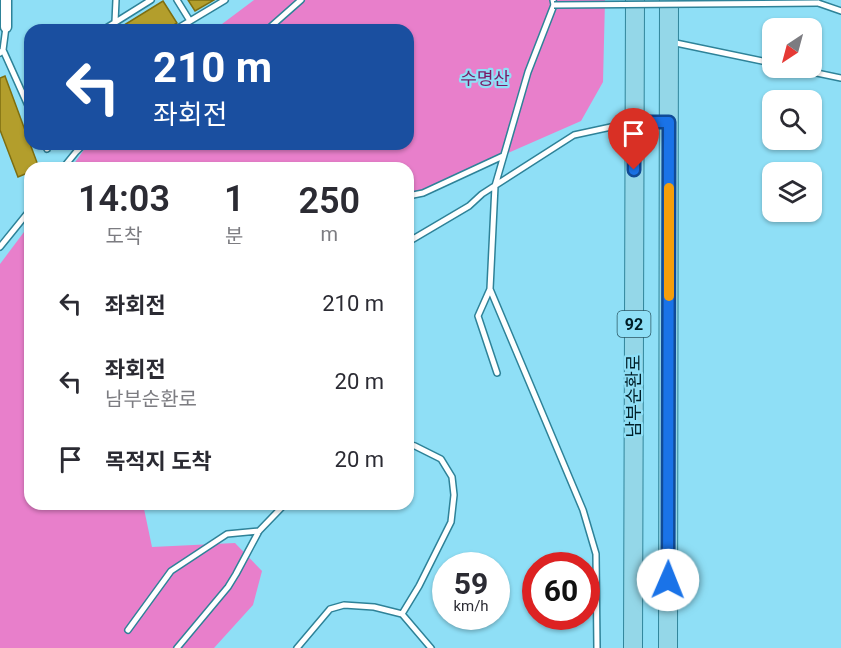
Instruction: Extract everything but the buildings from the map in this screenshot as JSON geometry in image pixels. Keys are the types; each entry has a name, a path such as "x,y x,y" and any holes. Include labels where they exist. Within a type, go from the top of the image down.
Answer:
{"main road":[{"name":"남부순환로","path":"633,648 634,0"},
{"name":"남부순환로","path":"668,648 669,0"}],"street":[{"path":"6,0 6,27"}],"lane":[{"path":"115,22 116,0"},
{"path":"112,24 151,0"},
{"path":"177,0 190,21"},
{"path":"185,24 225,0"},
{"path":"274,24 301,0"},
{"path":"497,373 478,315 490,289 495,186 528,72 553,3 818,3 841,11"},
{"path":"6,27 2,52 24,98"},
{"path":"669,41 762,61"},
{"path":"822,74 841,78"},
{"path":"414,238 469,206 482,194 573,135 634,122 669,122"},
{"path":"68,162 78,150"},
{"path":"414,195 423,193 503,156"},
{"path":"0,247 24,217"},
{"path":"490,289 583,510 596,554 597,648"},
{"path":"402,614 419,586 451,522 454,495 452,477 441,459 414,446"},
{"path":"177,648 228,587 259,531 279,510"},
{"path":"128,630 171,571 227,534 259,531"},
{"path":"297,648 330,609 344,605 374,607 402,614 431,648"}],"green space":[{"name":"수명산","path":"254,0 605,0 603,82 581,121 414,194 414,162 75,162 84,150 414,150 414,24 222,24"},
{"path":"24,232 24,510 144,510 152,547 235,543 262,571 253,605 214,648 0,648 0,264"}],"slow traffic":[{"path":"669,188 669,296"}],"route":[{"path":"634,170 634,122 669,122 668,580"}]}
